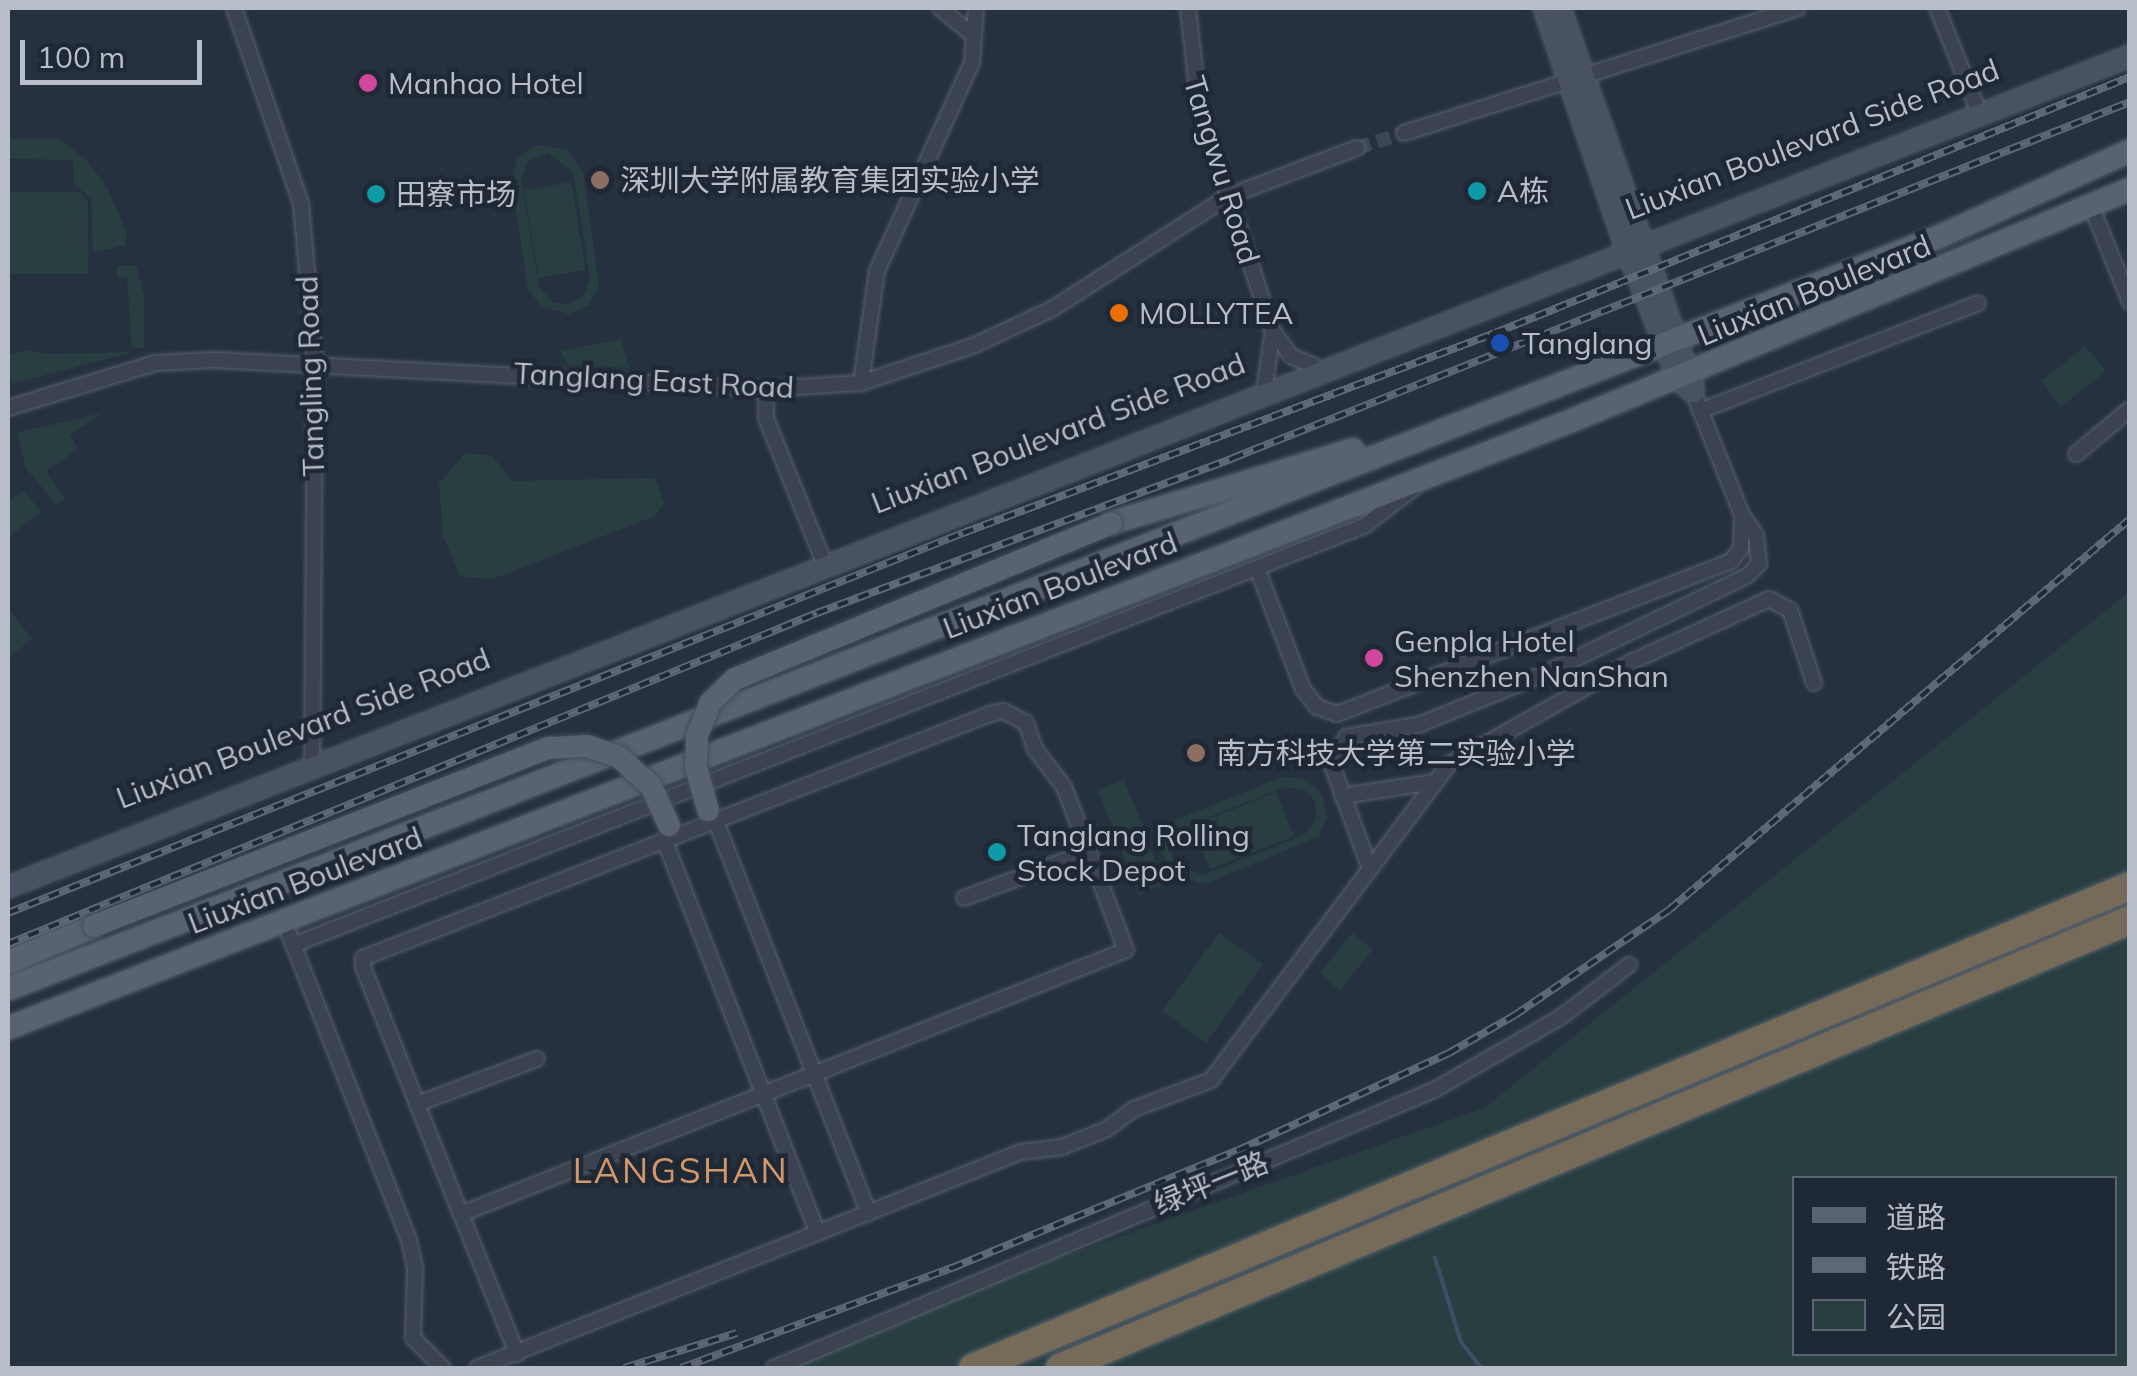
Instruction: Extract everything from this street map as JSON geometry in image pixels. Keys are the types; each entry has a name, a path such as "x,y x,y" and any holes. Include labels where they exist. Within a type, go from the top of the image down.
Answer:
{"highway":[{"path":"973,1368 2130,886"},
{"path":"1060,1368 1524,1179 2130,920"}],"main road":[{"path":"1544,8 1576,78 1634,245 1691,388"},
{"path":"1560,8 1576,78"},
{"name":"Liuxian Boulevard Side Road","path":"1978,111 2130,46"},
{"name":"Liuxian Boulevard Side Road","path":"8,876 824,562 1314,366 2130,56"},
{"name":"Liuxian Boulevard","path":"8,989 1966,226 2130,151"},
{"name":"Liuxian Boulevard","path":"8,1028 1431,474 1691,388 2130,189"},
{"path":"8,888 824,562 1634,245"},
{"path":"712,817 696,768 697,736 710,704 735,679 1111,523 1482,414"},
{"path":"8,962 549,748 587,746 620,757 651,786 669,833"}],"street":[{"name":"Tangling Road","path":"234,8 301,204 315,362 312,756"},
{"path":"940,8 974,36"},
{"path":"861,383 877,271 972,63 976,8"},
{"name":"Tangwu Road","path":"1188,8 1194,84 1272,330 1292,356 1314,366"},
{"path":"1404,133 1798,8"},
{"path":"1937,8 1978,111"},
{"name":"Tanglang East Road","path":"8,408 156,364 315,362 766,390 861,383 975,345 1052,310 1228,196 1357,148"},
{"path":"2092,208 2130,302"},
{"path":"1370,869 1332,765 1346,738 1418,725 1647,624 1754,570 1760,546 1742,515 1691,388 1978,303"},
{"name":"Tangwu Road","path":"1265,385 1272,330"},
{"path":"766,390 766,418 824,562"},
{"path":"2076,454 2130,409"},
{"path":"293,945 1378,519 1431,474"},
{"path":"1257,568 1303,689 1316,706 1337,714 1731,561 1741,548 1742,515"},
{"path":"477,1368 1021,1152 1062,1147 1108,1129 1134,1109 1212,1080 1458,756 1760,600 1790,610 1814,683"},
{"path":"460,1214 1126,950 1064,787 1035,749 1026,723 1004,711 669,833 363,958 460,1214 518,1354"},
{"path":"1342,796 1435,782"},
{"path":"712,817 869,1213"},
{"path":"669,833 818,1234"},
{"path":"964,898 1088,852"},
{"path":"284,920 413,1255 413,1338 443,1368"},
{"name":"绿坪一路","path":"774,1368 1434,1090 1561,1016 1629,965"},
{"path":"418,1104 537,1059"}],"green space":[{"path":"8,139 59,139 86,159 108,189 127,234 125,245 93,253 91,199 74,184 73,160 8,159"},
{"path":"536,145 567,149 583,172 599,286 589,305 569,314 541,307 528,288 511,181 517,159","holes":["548,153 573,172 590,278 584,296 566,305 552,302 539,286 521,180 528,161"]},
{"path":"571,182 586,270 539,278 524,190"},
{"path":"8,192 80,192 88,202 88,274 8,274"},
{"path":"117,266 136,266 144,294 144,348 132,348 127,278 117,277"},
{"path":"621,339 629,368 568,365 560,351"},
{"path":"2085,346 2106,371 2061,407 2041,381"},
{"path":"28,350 46,354 134,352 11,384 8,354"},
{"path":"103,413 70,435 78,449 46,471 65,499 56,504 25,467 18,432"},
{"path":"465,453 492,456 513,481 655,478 664,504 655,516 493,579 461,577 443,536 439,483"},
{"path":"24,490 41,512 8,537 8,502"},
{"path":"2129,592 2129,1368 787,1368 988,1283 1484,1108"},
{"path":"8,608 32,639 8,659"},
{"path":"1282,777 1305,779 1322,794 1327,817 1318,837 1205,884 1171,874 1160,848 1174,821","holes":["1285,787 1305,790 1315,801 1316,820 1304,835 1203,875 1174,864 1171,843 1184,827"]},
{"path":"1124,780 1143,827 1117,837 1098,790"},
{"path":"1276,792 1294,836 1210,869 1192,826"},
{"path":"1146,838 1165,884 1139,895 1120,848"},
{"path":"1219,933 1263,964 1206,1043 1162,1011"},
{"path":"1352,933 1373,949 1340,991 1320,973"}],"waterway":[{"path":"1435,1258 1461,1342 1481,1368"}],"tunnel":[{"path":"1357,148 1404,133"}],"railway":[{"path":"8,913 963,533 1495,333 2130,77"},
{"path":"8,944 817,613 1233,458 2130,102"},
{"path":"681,1368 952,1268 1239,1150 1449,1053 1515,1015 1669,910 2130,519"},
{"path":"624,1368 737,1333"}],"place":[{"name":"Manhao Hotel","path":"368,83"},
{"name":"深圳大学附属教育集团实验小学","path":"600,180"},
{"name":"A栋","path":"1477,191"},
{"name":"田寮市场","path":"376,194"},
{"name":"MOLLYTEA","path":"1119,313"},
{"name":"Tanglang","path":"1500,343"},
{"name":"Genpla Hotel Shenzhen NanShan","path":"1374,658"},
{"name":"南方科技大学第二实验小学","path":"1196,753"},
{"name":"Tanglang Rolling Stock Depot","path":"997,852"}],"district":[{"name":"LANGSHAN","path":"681,1170"}]}
